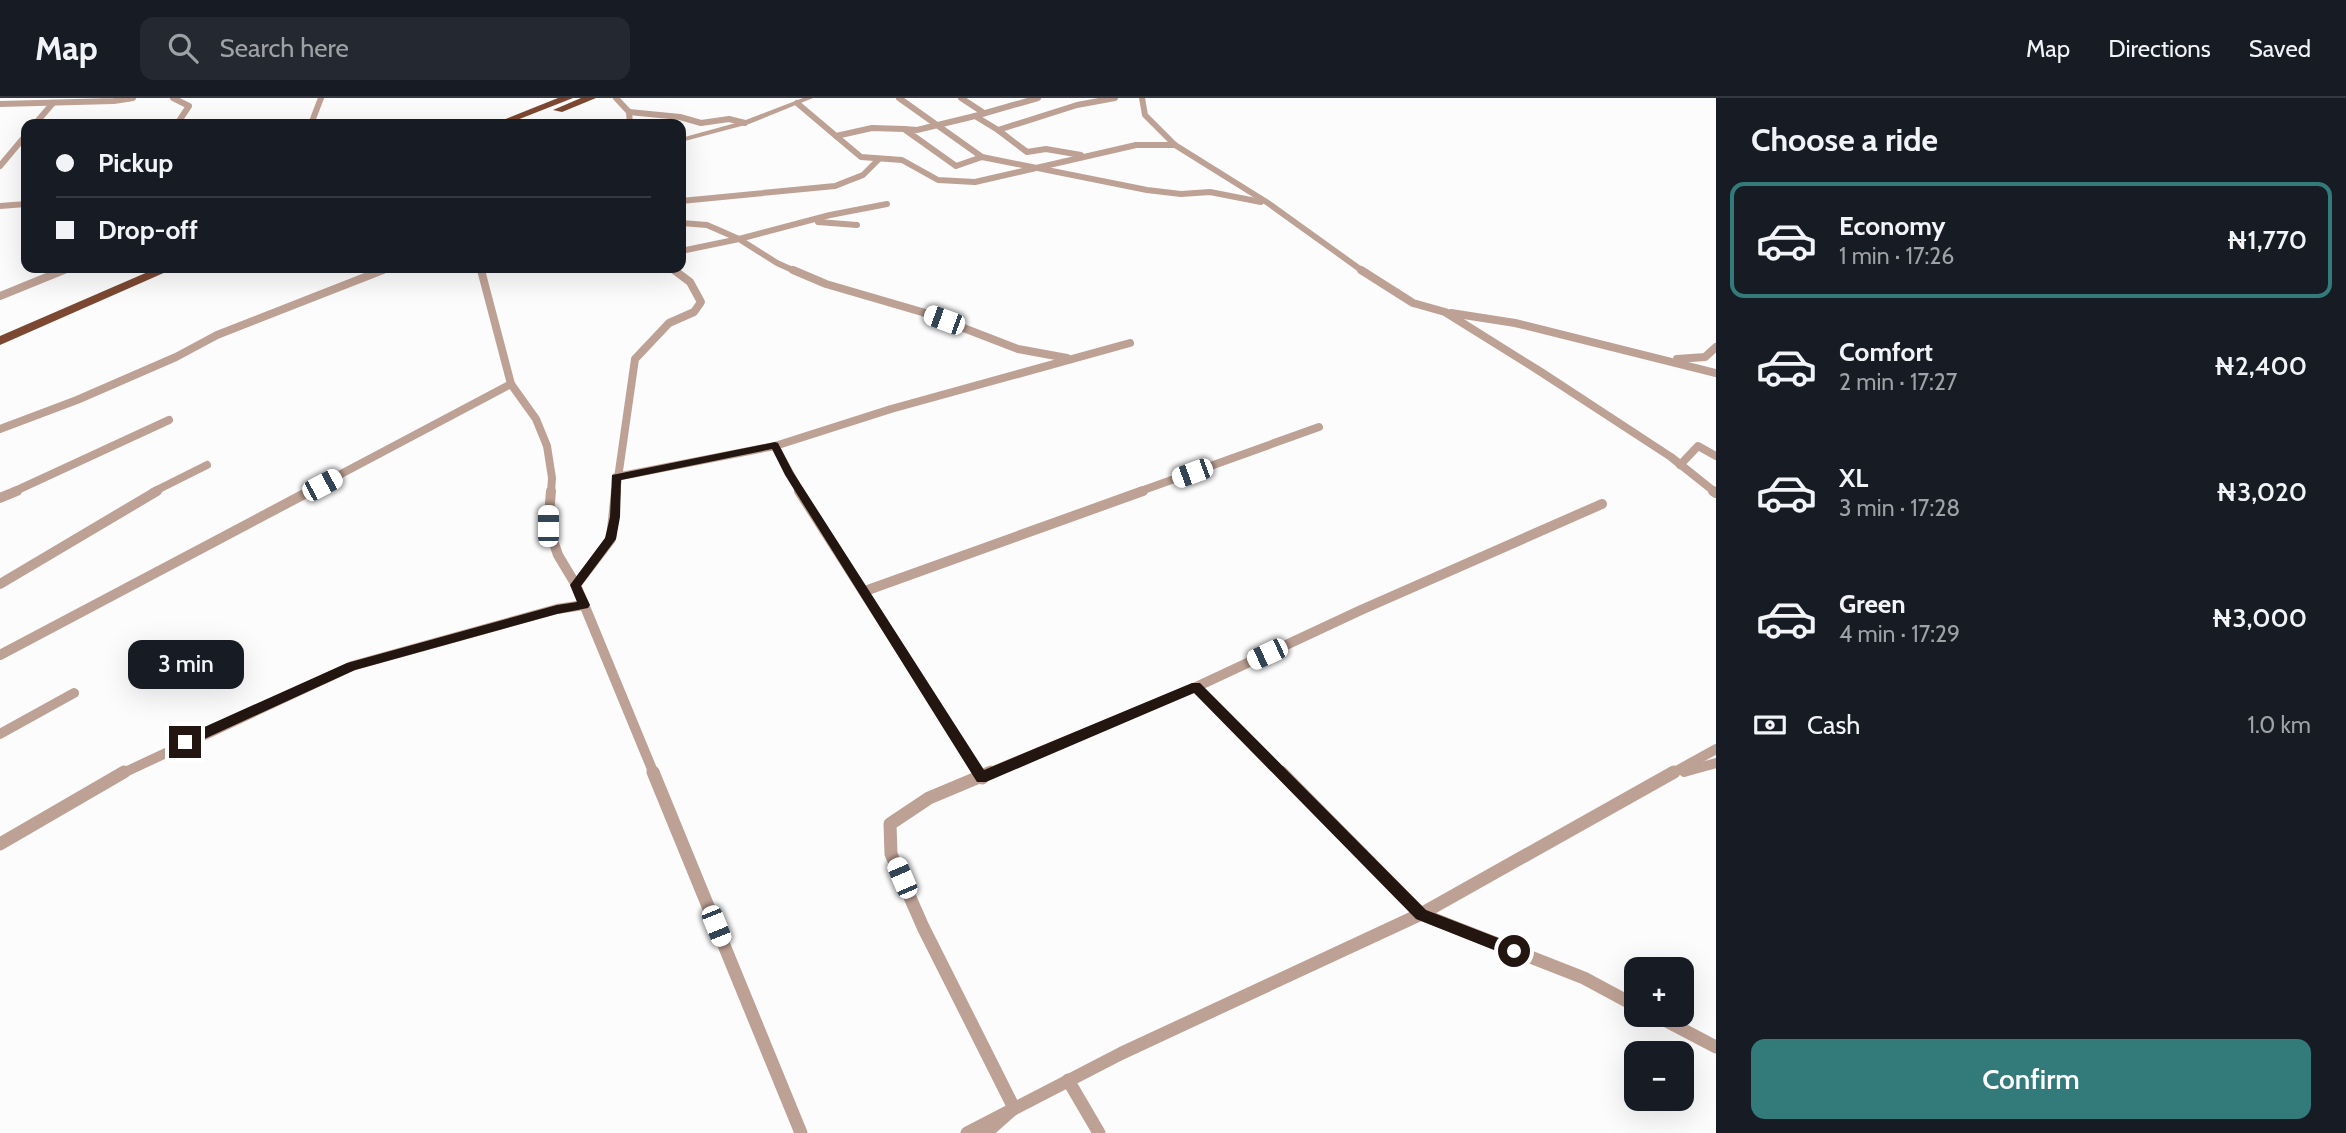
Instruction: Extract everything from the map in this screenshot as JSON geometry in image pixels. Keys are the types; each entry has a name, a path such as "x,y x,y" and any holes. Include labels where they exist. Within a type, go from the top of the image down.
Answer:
{"highway":[{"path":"511,119 568,98"},
{"path":"534,119 591,98"},
{"path":"0,329 130,273"},
{"path":"0,341 156,273"}],"street":[{"path":"0,104 134,98"},
{"path":"173,98 189,106 180,119"},
{"path":"313,119 321,98"},
{"path":"616,98 629,112 688,118 701,123 729,119 746,123"},
{"path":"686,139 746,123 809,98"},
{"path":"899,98 982,157 1164,193 1210,192 1268,203"},
{"path":"961,98 984,113"},
{"path":"1003,98 1014,105"},
{"path":"836,136 873,128 917,130 1038,98"},
{"path":"998,131 1086,103 1100,103 1115,98"},
{"path":"1142,98 1140,104 1145,115 1175,145 1268,203 1371,277 1413,303 1445,312 1515,323 1716,373"},
{"path":"39,119 53,103"},
{"path":"797,103 861,157 909,161 938,180 953,182 975,182 1136,145 1175,145"},
{"path":"629,112 629,119"},
{"path":"975,116 1027,152 1046,149 1088,155"},
{"path":"904,129 956,166 982,157"},
{"path":"0,166 21,141"},
{"path":"686,201 835,186 863,175 879,159"},
{"path":"0,206 21,204"},
{"path":"686,250 887,204"},
{"path":"808,221 857,225"},
{"path":"686,223 707,225 777,263 826,284 922,312 1018,349 1070,358"},
{"path":"0,296 57,273"},
{"path":"0,429 77,400 176,357 217,335 375,273"},
{"path":"482,273 489,311 511,384 536,419 547,446 552,478 548,526 558,555 576,585 801,1133"},
{"path":"576,585 611,539 615,517 616,477 626,434 630,383 635,359 669,323 694,312 701,302 698,290 679,273"},
{"path":"1445,312 1680,465 1716,493"},
{"path":"616,477 775,446 891,409 1130,343"},
{"path":"1660,359 1705,357 1716,347"},
{"path":"0,654 511,384"},
{"path":"0,498 143,435 169,420"},
{"path":"865,591 1319,427"},
{"path":"775,446 788,473 982,778"},
{"path":"1680,465 1698,446 1716,456"},
{"path":"0,584 138,500 207,465"},
{"path":"1014,1108 922,927 891,854 890,824 929,798 1196,687 1361,610 1602,504"},
{"path":"0,844 137,765 352,666 543,613 584,605"},
{"path":"1196,687 1421,915 1584,978 1624,1000"},
{"path":"0,734 74,693"},
{"path":"967,1133 1068,1080 1421,915 1716,749"},
{"path":"1672,775 1716,763"},
{"path":"1679,1027 1716,1046"},
{"path":"1068,1080 1099,1133"},
{"path":"986,1133 1014,1108"}],"route":[{"path":"185,742 352,666 557,609 584,605 576,585 611,539 615,517 616,477 775,446 788,473 982,778 1196,687 1421,915 1514,951"}]}
